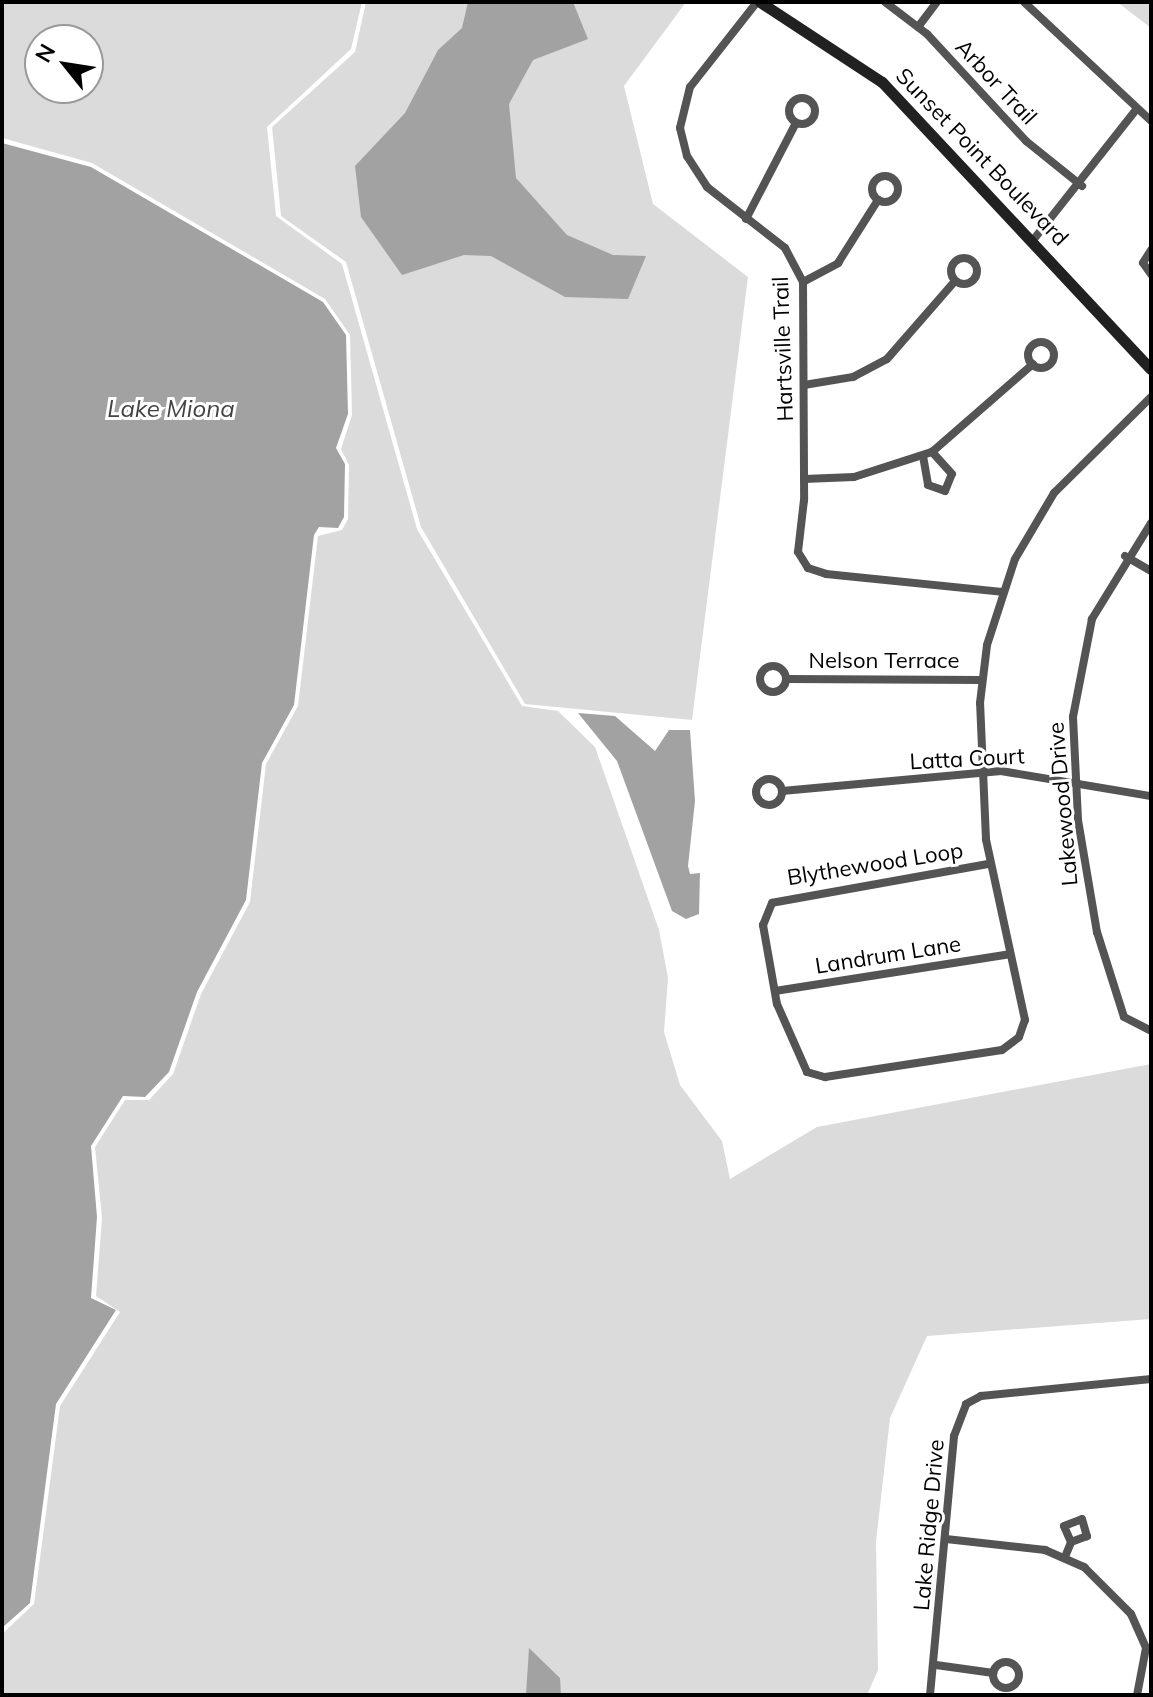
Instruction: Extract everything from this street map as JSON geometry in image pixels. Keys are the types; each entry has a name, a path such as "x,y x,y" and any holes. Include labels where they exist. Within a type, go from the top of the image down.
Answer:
{"street":[{"name":"Hartsville Trail","path":"758,2 690,87 680,128 692,167 746,219 785,248 803,282 804,479 796,543 802,561 816,572 1002,592"},
{"name":"Sunset Point Boulevard","path":"758,2 867,68 1034,239 1151,369"},
{"name":"Arbor Trail","path":"885,2 918,27 1026,141 1082,186"},
{"path":"918,27 937,2"},
{"path":"1024,2 1135,111 1151,121"},
{"path":"1034,239 1082,186 1135,111"},
{"path":"746,219 796,123"},
{"path":"803,282 838,263 878,200"},
{"path":"1151,250 1143,263 1151,274"},
{"path":"804,385 853,377 887,359 955,281"},
{"path":"804,479 854,477 932,452 1033,364"},
{"name":"Blythewood Loop","path":"988,864 778,898 763,925 775,991 796,1057 816,1076 1002,1050 1019,1037 1025,1020 1006,955 988,864 982,772 982,680 1002,592 1054,493 1151,397"},
{"path":"923,456 928,485 945,491 952,474 932,452"},
{"name":"Lakewood Drive","path":"1151,523 1125,556 1080,658 1075,781 1089,894 1108,972 1124,1017 1151,1031"},
{"path":"1125,556 1151,571"},
{"name":"Nelson Terrace","path":"786,679 982,680"},
{"name":"Latta Court","path":"782,791 982,772 1075,781 1151,796"},
{"name":"Landrum Lane","path":"775,991 1006,955"},
{"name":"Lake Ridge Drive","path":"930,1695 936,1665 954,1436 966,1404 981,1396 1151,1379"},
{"path":"946,1539 1065,1557 1131,1614 1148,1663 1137,1695"},
{"path":"1065,1557 1071,1542"},
{"path":"936,1665 993,1673"}],"shaded area":[{"path":"2,2 362,2 351,49 267,127 276,216 342,264 417,529 522,706 558,711 595,747 659,930 668,978 664,1032 680,1085 722,1141 730,1179 817,1127 1151,1064 1151,1319 927,1336 890,1418 876,1542 878,1670 867,1695 2,1695 2,1634 34,1604 60,1406 120,1312 96,1296 102,1218 95,1147 125,1100 149,1100 173,1074 201,994 250,902 266,764 298,706 318,536 342,530 348,519 349,465 341,449 352,415 350,335 325,299 92,163 2,138"},
{"path":"366,2 686,2 624,86 653,204 748,277 692,720 525,704 421,527 346,262 281,216 272,127 355,52"},
{"path":"1117,2 1151,2 1151,28"}],"water":[{"path":"468,2 573,2 588,39 533,60 509,104 516,178 567,235 613,255 646,256 628,299 565,297 491,256 464,255 402,275 361,217 355,166 405,113 438,50 462,28"},
{"name":"Lake Miona","path":"2,143 91,167 323,302 346,335 348,414 336,448 345,464 344,517 338,528 319,527 314,535 294,705 262,763 246,900 197,992 169,1072 145,1097 123,1096 91,1146 97,1217 91,1298 116,1310 56,1404 30,1603 2,1628"},
{"path":"578,713 615,716 655,751 669,730 690,730 695,801 688,866 690,874 700,873 699,914 686,919 672,911 617,761"},
{"path":"529,1648 560,1678 561,1695 526,1695"}]}
